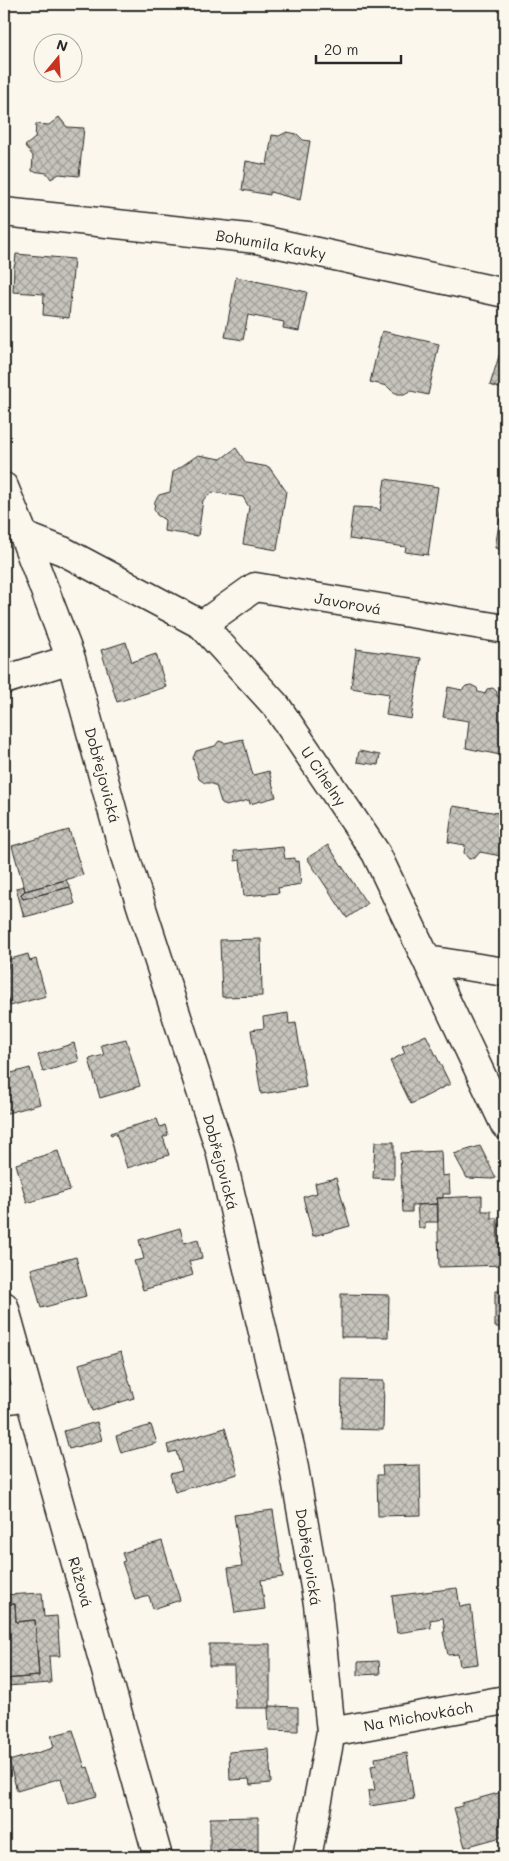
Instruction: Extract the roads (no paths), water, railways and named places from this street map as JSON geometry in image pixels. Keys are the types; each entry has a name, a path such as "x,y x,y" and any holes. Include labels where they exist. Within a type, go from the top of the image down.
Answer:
{"street":[{"name":"Bohumila Kavky","path":"4,212 257,239 505,293"},
{"name":"Dobřejovická","path":"4,487 71,659 124,853 220,1150 291,1451 318,1604 331,1732 307,1857"},
{"name":"U Cihelny","path":"24,536 63,551 202,625 277,707 376,852 505,1125"},
{"name":"Javorová","path":"202,625 255,587 505,630"},
{"path":"4,680 71,659"},
{"path":"426,960 505,972"},
{"name":"Růžová","path":"4,1306 16,1398 158,1857"},
{"name":"Na Michovkách","path":"331,1732 505,1700"}]}
